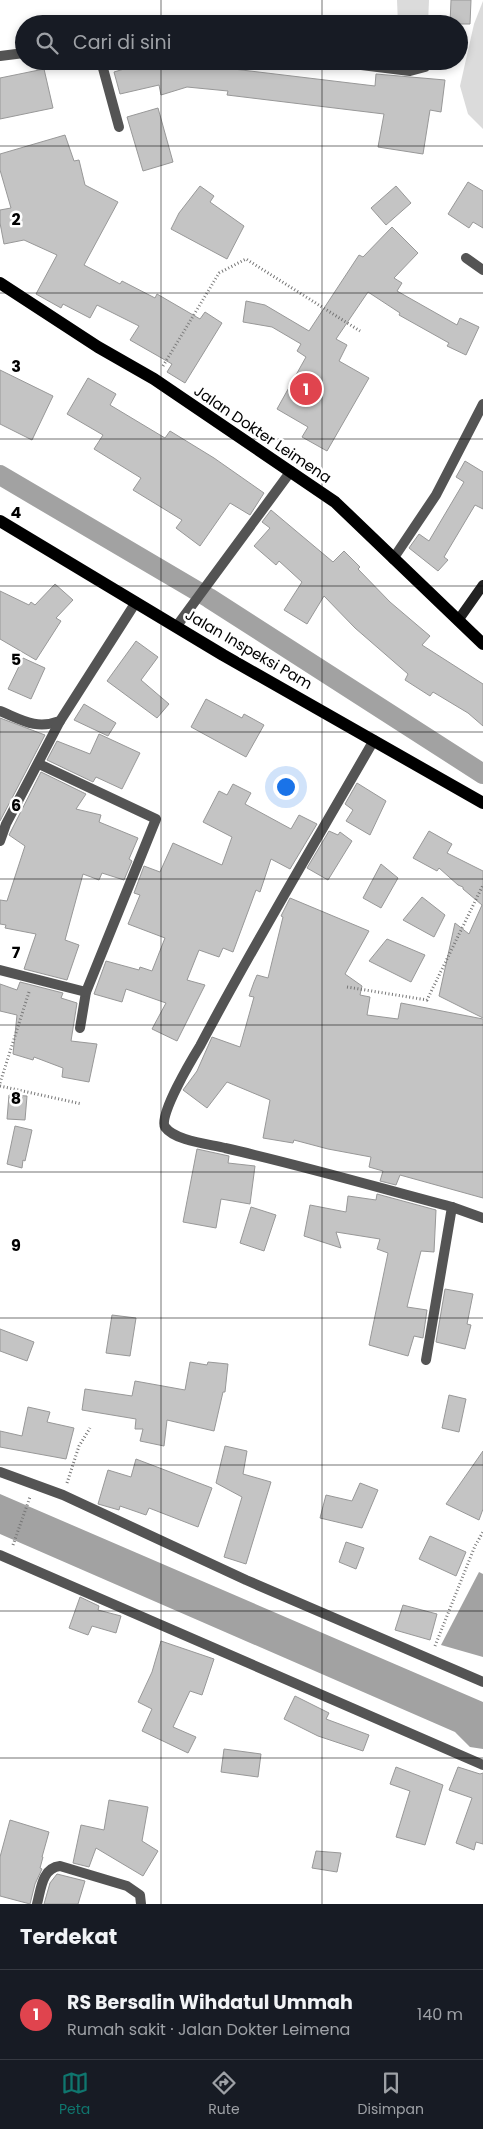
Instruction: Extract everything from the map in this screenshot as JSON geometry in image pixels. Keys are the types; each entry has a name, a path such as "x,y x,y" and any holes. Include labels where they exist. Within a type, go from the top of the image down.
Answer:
{"main road":[{"name":"Jalan Dokter Leimena","path":"0,282 98,347 154,379 335,502 392,559 459,619 483,644"},
{"name":"Jalan Inspeksi Pam","path":"0,521 176,627 483,803"},
{"path":"459,619 483,585"}],"street":[{"path":"0,56 15,54"},
{"path":"103,70 119,128"},
{"path":"466,258 483,270"},
{"path":"392,559 436,495 483,404"},
{"path":"176,627 291,471"},
{"path":"1,837 60,721 136,602"},
{"path":"0,711 32,725 48,726 60,721"},
{"path":"374,740 225,998 181,1080 163,1118 164,1126 174,1135 182,1138 260,1156 452,1207 483,1218"},
{"path":"38,764 156,819 86,992 80,1028"},
{"path":"0,970 86,992"},
{"path":"426,1360 452,1207"},
{"path":"0,1472 63,1496 246,1580 483,1682"},
{"path":"0,1555 483,1765"},
{"path":"37,1904 46,1874 49,1870 60,1866 127,1886 140,1894 141,1904"}],"path":[{"path":"154,379 219,273 246,259 360,331"},
{"path":"347,987 427,1000 483,885"},
{"path":"33,979 0,1085 82,1104"},
{"path":"63,1496 80,1446 90,1428"},
{"path":"13,1544 28,1501"},
{"path":"430,1658 475,1546 483,1532"}],"shaded area":[{"path":"397,0 429,0 428,15 398,15"},
{"path":"483,1 483,129 468,114 460,86 464,70 468,70 468,51 474,24"},
{"path":"0,1494 483,1702 483,1749 470,1747 455,1732 0,1534"},
{"path":"479,1572 483,1574 483,1657 441,1645"}],"building":[{"path":"451,0 471,0 470,24 468,24 468,15 450,15"},
{"path":"44,70 53,108 0,119 0,78"},
{"path":"121,70 242,70 375,86 376,74 445,80 441,112 430,110 423,154 378,147 384,114 227,95 228,91 187,87 161,95 159,85 120,94 114,72"},
{"path":"158,108 173,162 143,171 127,117"},
{"path":"65,135 74,161 79,160 85,185 118,202 84,265 120,284 122,281 155,298 157,294 200,319 205,312 222,323 185,383 167,372 172,364 130,340 139,326 97,305 90,318 63,304 61,308 36,294 57,255 24,240 4,244 0,223 0,210 11,208 0,170 0,154"},
{"path":"468,182 483,191 483,228 473,222 469,228 448,214"},
{"path":"200,186 214,196 210,202 244,226 227,259 171,229 179,213"},
{"path":"396,186 411,203 386,225 371,208"},
{"path":"392,227 418,253 394,278 402,283 397,291 457,325 460,318 479,327 466,355 447,346 449,343 399,315 400,313 368,292 336,339 347,345 339,361 369,378 327,451 302,437 308,427 277,409 306,357 297,351 301,344 272,327 243,322 246,301 265,305 309,331 359,255 363,257"},
{"path":"0,370 53,396 32,440 0,424"},
{"path":"88,378 116,394 110,405 165,438 170,431 214,458 264,493 250,515 230,503 200,546 176,528 182,520 133,490 141,478 94,449 103,435 67,414"},
{"path":"465,461 483,472 483,509 475,505 444,557 448,560 438,571 409,548 419,534 429,541 464,482 456,477"},
{"path":"271,510 333,562 344,551 360,567 358,569 390,602 430,636 422,645 483,684 483,726 468,713 433,692 430,696 405,680 408,674 355,628 324,596 307,624 284,610 302,582 279,561 276,565 254,546 270,528 262,522"},
{"path":"55,584 73,600 56,618 61,621 36,660 0,639 0,591 29,605 31,602 35,605"},
{"path":"136,641 158,657 141,680 169,704 157,718 107,681"},
{"path":"23,658 45,668 31,699 8,689"},
{"path":"206,699 242,718 244,714 264,725 246,757 191,727"},
{"path":"84,704 116,723 108,736 74,720"},
{"path":"0,718 45,735 0,821"},
{"path":"99,734 140,753 122,789 96,777 93,782 47,760 57,741 90,754"},
{"path":"41,772 86,794 76,809 101,815 99,822 138,838 129,859 132,861 124,880 102,873 99,880 83,874 65,940 79,945 67,980 24,969 36,934 5,928 6,925 0,924 0,900 7,901 25,846 9,835"},
{"path":"357,783 386,801 370,835 346,821 353,810 345,804"},
{"path":"233,784 251,793 245,804 291,829 299,815 317,824 290,869 271,859 260,892 256,890 233,952 223,948 219,957 199,950 187,980 205,985 177,1041 152,1029 166,1003 126,989 122,1002 94,994 106,961 139,970 140,967 152,971 165,938 128,924 140,895 134,893 144,866 160,872 173,843 222,865 232,837 203,822 219,791 227,795"},
{"path":"329,831 338,835 340,832 352,841 328,880 307,868"},
{"path":"429,831 452,844 447,853 483,871 483,1018 439,996 455,923 469,934 482,905 439,868 437,871 413,858"},
{"path":"381,864 398,878 381,908 363,898"},
{"path":"422,897 445,915 434,937 403,920"},
{"path":"290,898 369,931 345,974 362,986 360,995 370,997 367,1015 398,1019 401,1003 483,1019 483,1198 400,1175 396,1185 380,1181 383,1171 369,1167 371,1157 294,1140 293,1143 263,1138 270,1100 227,1082 207,1108 183,1090 197,1071 212,1037 240,1047 254,997 249,996 257,975 268,978 283,917 281,916"},
{"path":"387,939 425,955 411,982 369,961"},
{"path":"20,982 63,993 61,998 77,1003 71,1041 97,1044 89,1082 62,1077 63,1068 34,1057 33,1060 13,1054 17,1015 0,1011 0,984 17,990"},
{"path":"9,1095 27,1096 25,1120 7,1119"},
{"path":"15,1126 32,1130 22,1168 7,1164"},
{"path":"197,1149 229,1156 228,1163 255,1166 250,1204 221,1199 216,1228 183,1222"},
{"path":"377,1194 436,1210 434,1252 421,1251 407,1307 427,1310 423,1338 414,1336 408,1356 369,1345 388,1253 377,1249 380,1239 336,1232 341,1248 304,1236 310,1205 346,1212 348,1196 376,1200"},
{"path":"251,1207 276,1215 264,1251 240,1243"},
{"path":"445,1289 473,1294 467,1324 471,1325 465,1349 436,1342"},
{"path":"112,1315 136,1318 130,1356 106,1353"},
{"path":"0,1329 34,1342 27,1361 0,1351"},
{"path":"190,1362 207,1365 208,1362 228,1364 225,1392 223,1392 214,1431 167,1420 164,1446 140,1441 143,1429 135,1429 136,1419 82,1410 85,1389 132,1396 135,1381 185,1390"},
{"path":"449,1395 466,1399 459,1432 442,1428"},
{"path":"28,1407 50,1412 47,1422 74,1428 66,1459 0,1447 0,1431 22,1436"},
{"path":"225,1446 247,1451 243,1474 271,1482 246,1564 224,1557 242,1497 216,1483"},
{"path":"483,1451 483,1509 479,1520 446,1504"},
{"path":"136,1459 212,1488 198,1527 149,1508 146,1515 120,1506 119,1510 98,1504 108,1470 131,1477"},
{"path":"360,1483 378,1490 362,1528 320,1518 326,1495 352,1501"},
{"path":"430,1536 466,1552 456,1576 419,1559"},
{"path":"346,1542 364,1548 356,1569 339,1562"},
{"path":"80,1597 99,1606 98,1610 121,1616 116,1633 92,1626 88,1635 69,1628"},
{"path":"403,1605 437,1614 430,1640 395,1630"},
{"path":"161,1641 214,1659 202,1695 190,1691 173,1727 196,1737 188,1753 142,1731 152,1709 138,1702 152,1672"},
{"path":"295,1696 329,1713 326,1719 369,1735 363,1751 318,1736 284,1719"},
{"path":"224,1749 261,1754 258,1777 221,1772"},
{"path":"396,1767 443,1785 425,1845 396,1837 410,1791 390,1784"},
{"path":"458,1767 480,1774 483,1773 483,1844 476,1842 474,1850 456,1843 472,1798 449,1790"},
{"path":"109,1800 148,1807 142,1841 158,1851 143,1876 96,1848 89,1867 73,1863 81,1825 104,1830"},
{"path":"10,1820 49,1832 42,1857 40,1868 42,1869 35,1884 30,1904 0,1896 0,1857"},
{"path":"316,1851 341,1853 337,1872 312,1868"},
{"path":"57,1874 85,1881 78,1904 44,1904 50,1883"}],"waterway":[{"path":"0,475 209,598 483,774"}],"place":[{"name":"RS Bersalin Wihdatul Ummah","path":"306,389"}]}
